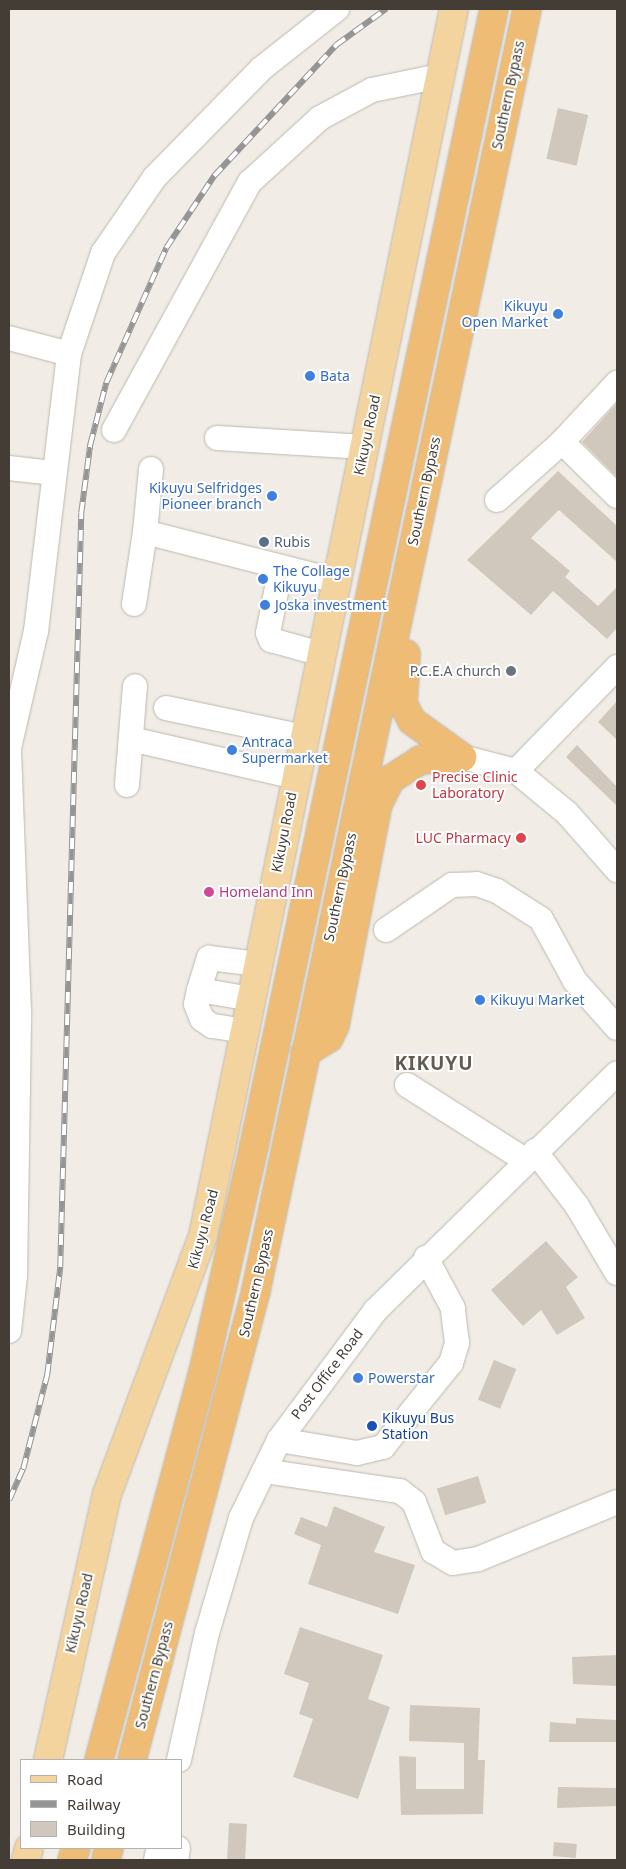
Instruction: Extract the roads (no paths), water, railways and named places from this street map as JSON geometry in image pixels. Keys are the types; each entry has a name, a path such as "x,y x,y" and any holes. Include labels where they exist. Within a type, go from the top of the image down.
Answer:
{"highway":[{"path":"99,1759 204,1368 254,1146 494,9"},
{"name":"Southern Bypass","path":"132,1759 256,1290 526,9"},
{"path":"426,484 435,512 434,534 403,668 403,704 423,732 462,757"},
{"path":"305,1054 329,1038 335,1025 376,813 391,779 420,760 462,757"}],"main road":[{"name":"Kikuyu Road","path":"48,1759 107,1494 203,1236 295,777 365,447 454,9"}],"street":[{"path":"9,1331 15,1276 10,1246 19,979 9,831 9,748 36,632 52,474 69,354 103,253 155,177 261,69 337,9"},
{"path":"114,430 250,182 320,118 372,90 440,76"},
{"path":"9,338 69,354"},
{"path":"497,500 562,442 617,383"},
{"path":"217,438 365,447"},
{"path":"562,442 617,496"},
{"path":"9,468 52,474"},
{"path":"134,604 145,532 151,469"},
{"path":"145,532 336,580"},
{"path":"281,567 268,633 271,640 321,654"},
{"path":"516,771 617,667"},
{"path":"128,785 135,686"},
{"path":"166,708 304,737"},
{"path":"248,766 248,744 260,728"},
{"path":"131,739 295,777"},
{"path":"462,757 516,771 567,813 616,865"},
{"path":"386,930 452,884 477,884 497,891 541,919 575,980 617,1028"},
{"path":"245,1031 212,1026 202,1019 196,1004 210,958 258,964"},
{"path":"199,990 251,999"},
{"name":"Post Office Road","path":"179,1759 224,1575 241,1518 279,1440 364,1325 426,1258 617,1073"},
{"path":"407,1085 530,1156 577,1206 617,1273"},
{"path":"279,1440 372,1453 395,1432 451,1363 457,1343 452,1308 426,1258"},
{"path":"264,1471 400,1491 414,1502 432,1551 453,1563 478,1559 617,1502"}],"railway":[{"path":"9,1500 23,1469 47,1375 60,1267 81,513 90,445 106,383 166,248 214,176 336,45 386,9"}],"place":[{"name":"Kikuyu Open Market","path":"558,314"},
{"name":"Bata","path":"310,376"},
{"name":"Kikuyu Selfridges Pioneer branch","path":"272,496"},
{"name":"Rubis","path":"264,542"},
{"name":"The Collage Kikuyu","path":"263,579"},
{"name":"Joska investment","path":"265,605"},
{"name":"P.C.E.A church","path":"511,671"},
{"name":"Antraca Supermarket","path":"232,750"},
{"name":"Precise Clinic Laboratory","path":"421,785"},
{"name":"LUC Pharmacy","path":"521,838"},
{"name":"Homeland Inn","path":"209,892"},
{"name":"Kikuyu Market","path":"480,1000"},
{"name":"Powerstar","path":"358,1378"},
{"name":"Kikuyu Bus Station","path":"372,1426"}],"district":[{"name":"KIKUYU","path":"434,1064"}]}
